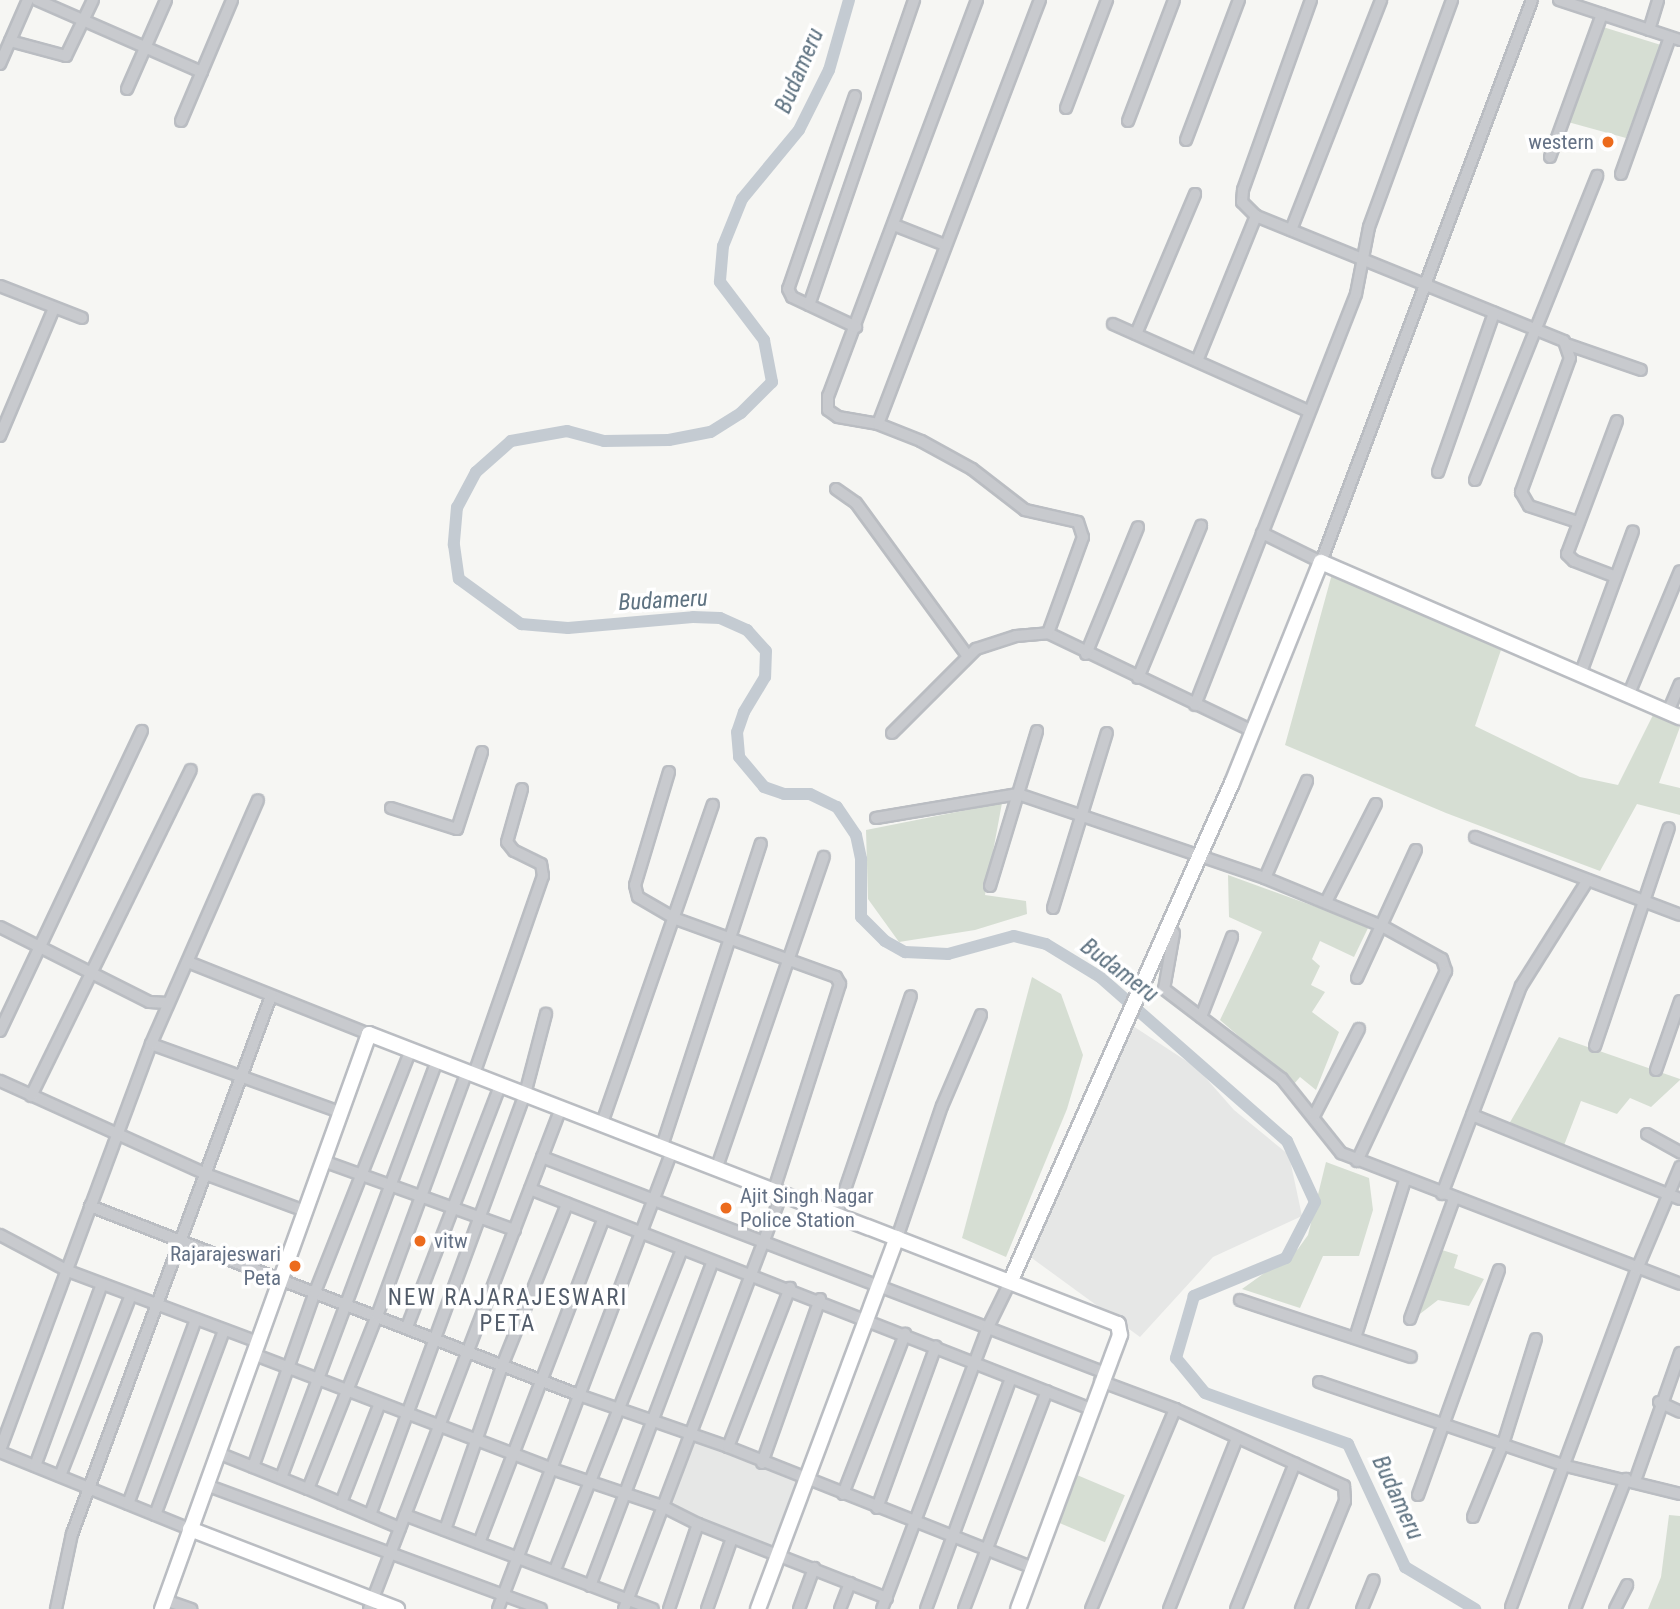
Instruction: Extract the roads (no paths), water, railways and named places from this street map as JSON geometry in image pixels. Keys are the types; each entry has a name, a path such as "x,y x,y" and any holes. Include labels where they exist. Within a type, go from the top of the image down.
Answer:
{"street":[{"path":"0,64 28,0"},
{"path":"37,0 86,19 202,72"},
{"path":"10,41 66,56 93,0"},
{"path":"127,89 166,0"},
{"path":"181,121 232,0"},
{"path":"809,306 914,0"},
{"path":"976,0 828,396 828,410 838,417 878,424 951,457 1025,510 1078,523 1083,537 1048,633"},
{"path":"878,424 1040,0"},
{"path":"1066,108 1107,0"},
{"path":"1128,121 1174,0"},
{"path":"1186,140 1240,0"},
{"path":"1311,0 1243,190 1242,202 1256,216 1569,345 1641,370"},
{"path":"1291,230 1381,0"},
{"path":"1195,705 1356,294 1369,227 1452,0"},
{"path":"882,1609 988,1327 1103,1066 1168,932 1321,562 1532,0"},
{"path":"1559,0 1588,5 1602,14 1675,39 1621,174"},
{"path":"1649,30 1658,0"},
{"path":"1550,157 1602,14"},
{"path":"855,96 788,289 792,297 856,327"},
{"path":"1475,480 1532,328 1597,176"},
{"path":"1136,334 1195,194"},
{"path":"1197,361 1256,216"},
{"path":"894,225 945,245"},
{"path":"0,286 82,318"},
{"path":"0,436 54,308"},
{"path":"1437,472 1494,313"},
{"path":"1113,324 1308,411"},
{"path":"1569,345 1570,358 1521,492 1530,506 1578,522"},
{"path":"1616,421 1578,522 1569,558 1616,577"},
{"path":"836,489 856,503 967,655"},
{"path":"1138,678 1201,526"},
{"path":"1086,654 1138,527"},
{"path":"1580,675 1633,531"},
{"path":"1262,533 1321,562 1674,714 1680,684"},
{"path":"1628,696 1680,571"},
{"path":"892,733 967,655 995,641 1048,633 1086,654 1253,730"},
{"path":"0,1031 142,731"},
{"path":"990,886 1037,731"},
{"path":"1053,908 1107,733"},
{"path":"391,808 457,829 482,752"},
{"path":"31,1096 95,972 191,770"},
{"path":"626,1604 689,1432 765,1240 839,984 835,977 676,919 644,903 635,891 669,772"},
{"path":"1265,878 1307,780"},
{"path":"308,1489 377,1316 543,876 541,864 514,851 507,842 522,789"},
{"path":"876,818 1018,794 1265,878 1382,926 1442,959 1446,971 1357,1161"},
{"path":"258,800 151,1044 119,1137 90,1206 0,1451 371,1604 397,1609"},
{"path":"1326,902 1376,804"},
{"path":"602,1123 676,919 713,805"},
{"path":"1595,1046 1669,828"},
{"path":"1475,837 1642,903 1680,915"},
{"path":"498,1609 552,1469 576,1394 652,1198 761,844"},
{"path":"1357,978 1416,850"},
{"path":"717,1167 824,857"},
{"path":"1442,1194 1534,960 1587,881"},
{"path":"0,928 95,972 149,1002 168,1003"},
{"path":"1168,932 1164,989 1274,1072 1314,1116 1335,1147 1357,1161 1680,1284"},
{"path":"1200,1017 1231,937"},
{"path":"188,962 1011,1280 1118,1324 1120,1335 1102,1377 1018,1609"},
{"path":"56,1609 72,1534 208,1175 271,996"},
{"path":"837,1213 911,996"},
{"path":"1656,1070 1680,1000"},
{"path":"370,1515 525,1094 546,1014"},
{"path":"758,1609 880,1285 942,1106 981,1014"},
{"path":"1314,1116 1359,1029"},
{"path":"191,1609 164,1605 369,1034"},
{"path":"151,1044 340,1112"},
{"path":"253,1467 314,1292 411,1050"},
{"path":"281,1478 437,1060"},
{"path":"0,1081 208,1175 305,1211"},
{"path":"407,1327 501,1084"},
{"path":"371,1604 561,1108"},
{"path":"1472,1115 1680,1199"},
{"path":"1647,1134 1680,1152"},
{"path":"542,1157 988,1327 1341,1482 1346,1494 1301,1609"},
{"path":"323,1161 514,1230"},
{"path":"1511,1607 1566,1466 1637,1269 1680,1167"},
{"path":"1354,1338 1405,1180"},
{"path":"530,1189 867,1318 1091,1409"},
{"path":"1410,1319 1454,1199"},
{"path":"445,1530 502,1366 567,1204"},
{"path":"90,1206 576,1394 689,1432 762,1464 1033,1568"},
{"path":"479,1543 540,1378 604,1218"},
{"path":"0,1235 68,1271 224,1330 288,1368 316,1380 552,1469 662,1506 732,1538 887,1598"},
{"path":"555,1570 586,1481 682,1249"},
{"path":"590,1586 621,1494 653,1419 713,1261"},
{"path":"1418,1495 1499,1270"},
{"path":"35,1466 102,1284"},
{"path":"727,1447 790,1288"},
{"path":"60,1476 131,1295"},
{"path":"762,1464 820,1300"},
{"path":"1240,1300 1411,1357"},
{"path":"128,1504 196,1319"},
{"path":"155,1515 224,1330"},
{"path":"843,1494 905,1334"},
{"path":"1473,1517 1503,1444 1536,1339"},
{"path":"877,1507 936,1346"},
{"path":"1576,1608 1631,1480 1680,1353"},
{"path":"926,1609 1011,1378"},
{"path":"1319,1382 1566,1466 1680,1494"},
{"path":"964,1609 1047,1391"},
{"path":"1659,1402 1680,1412"},
{"path":"341,1503 380,1403"},
{"path":"1091,1609 1175,1409"},
{"path":"1169,1609 1237,1438"},
{"path":"218,1453 400,1528"},
{"path":"1236,1609 1295,1463"},
{"path":"206,1485 541,1609"},
{"path":"405,1515 517,1559 555,1570 626,1604 653,1609"},
{"path":"669,1609 698,1524"},
{"path":"707,1609 732,1538"},
{"path":"799,1609 814,1568"},
{"path":"1362,1609 1374,1580"},
{"path":"840,1609 850,1584"},
{"path":"1615,1609 1627,1585"}],"waterway":[{"name":"Budameru","path":"849,0 829,70 799,130 742,199 723,246 720,282 764,340 772,382 741,413 710,432 669,440 604,441 567,431 511,441 476,472 457,507 454,545 459,579 521,624 568,628 693,617 720,618 747,630 766,651 765,677 744,712 737,732 739,757 764,787 784,794 810,794 837,807 856,835 861,859 861,917 885,941 905,952 948,954 1014,936 1046,944 1100,977 1287,1141 1315,1202 1286,1258 1194,1296 1176,1358 1205,1393 1348,1444 1405,1567 1475,1609"}],"place":[{"name":"western","path":"1608,142"},
{"name":"Ajit Singh Nagar Police Station","path":"726,1208"},
{"name":"vitw","path":"420,1241"},
{"name":"Rajarajeswari Peta","path":"295,1266"}],"district":[{"name":"NEW RAJARAJESWARI PETA","path":"508,1311"}]}
